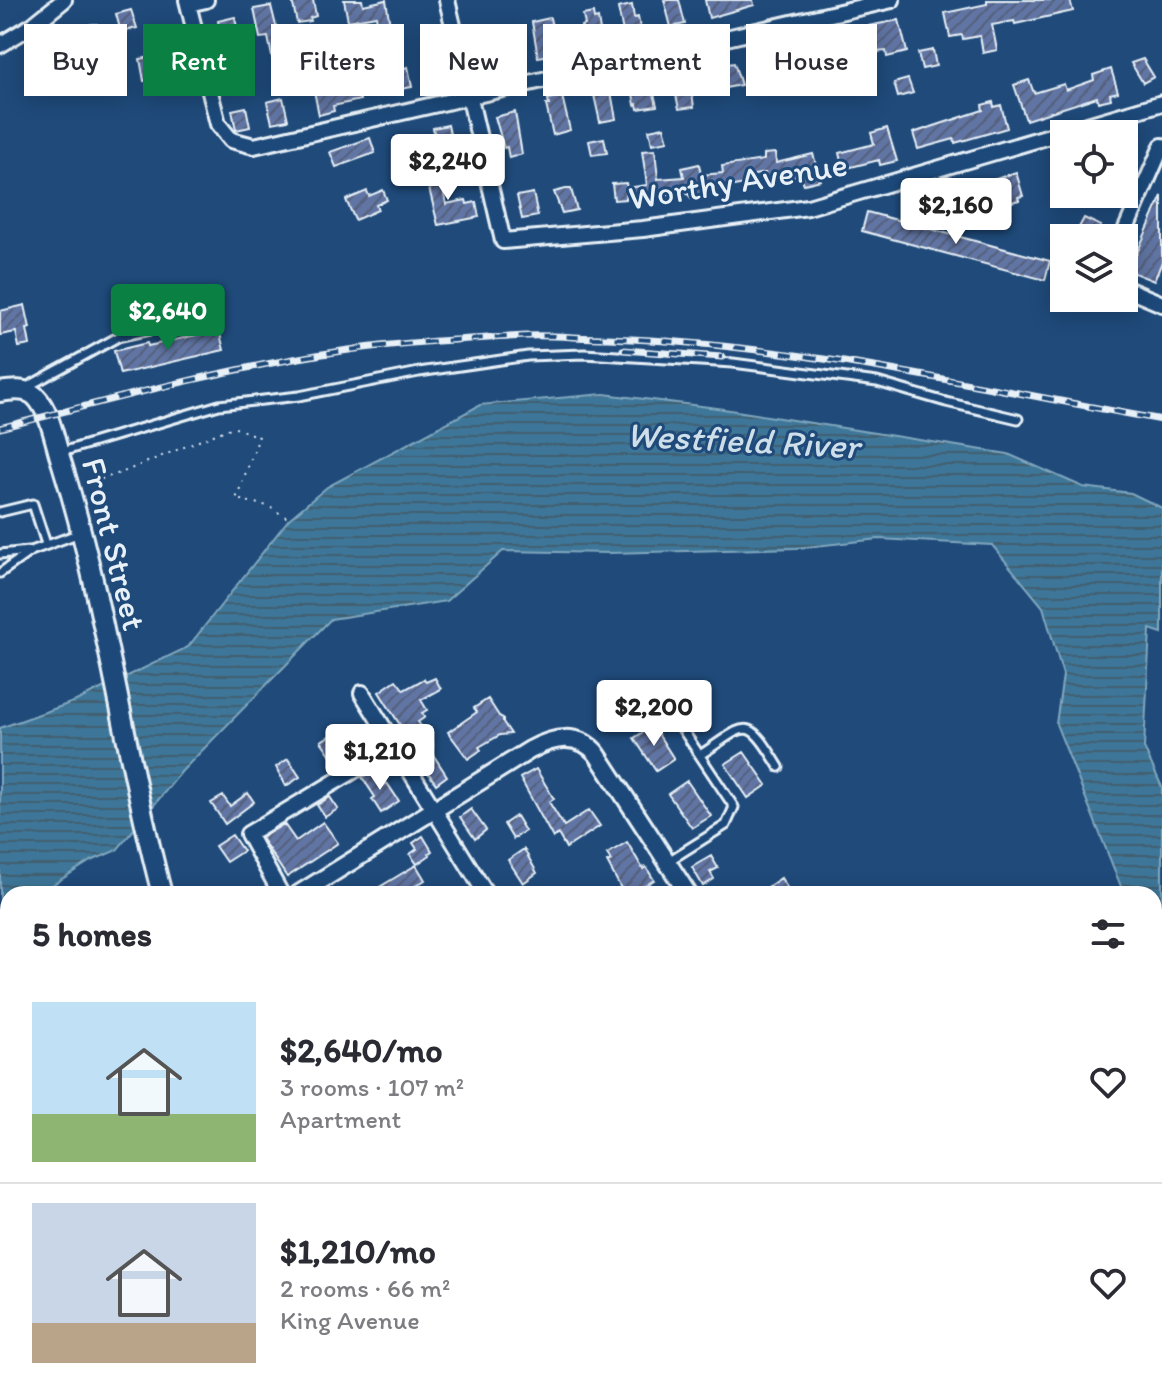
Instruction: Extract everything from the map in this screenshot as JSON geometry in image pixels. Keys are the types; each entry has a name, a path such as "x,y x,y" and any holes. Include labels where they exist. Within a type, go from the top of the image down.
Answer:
{"main road":[{"path":"0,392 22,390"},
{"name":"Front Street","path":"22,390 29,392 39,402 82,532 160,886"}],"street":[{"path":"0,45 33,25 64,0"},
{"path":"206,0 188,2 216,120 231,140 248,146 260,146 892,0"},
{"path":"447,0 470,98"},
{"name":"Worthy Avenue","path":"470,98 503,241 643,229 808,207 1162,103"},
{"path":"1128,224 1162,146"},
{"path":"1138,294 1162,304"},
{"path":"362,693 481,886"},
{"path":"312,886 539,745 576,739 586,743 597,754 683,886"},
{"path":"277,886 248,834 395,746"}],"lane":[{"path":"22,390 118,337 202,319"},
{"path":"58,453 219,405 299,396 419,372 528,356 584,354 733,363 877,382 1018,419"},
{"path":"0,512 33,504 46,544"},
{"path":"0,573 31,551 82,532"},
{"path":"0,554 31,551"},
{"path":"667,862 726,825 734,807 673,715"},
{"path":"700,755 738,730 747,728 761,738 779,767"}],"path":[{"path":"70,490 233,427 259,437 236,499 268,506 289,519"}],"water":[{"name":"Westfield River","path":"604,394 717,408 1008,454 1083,487 1131,493 1162,508 1162,633 1150,629 1144,748 1162,787 1162,886 1121,886 1056,724 1063,675 1043,607 992,545 879,539 797,548 609,553 503,551 446,601 331,619 182,771 117,850 89,862 51,886 0,886 0,728 76,701 188,647 289,519 327,487 480,405"}],"building":[{"path":"292,0 313,0 316,16 310,18 311,21 297,23"},
{"path":"344,0 362,0 363,5 386,0 390,24 377,24 376,16 348,21"},
{"path":"664,0 679,0 685,24 670,24"},
{"path":"705,0 753,0 754,5 709,18"},
{"path":"987,0 1070,0 1073,11 1015,24 1014,21 992,25 997,50 983,53 980,36 963,39 962,35 950,37 945,13 987,4"},
{"path":"632,5 634,18 638,17 639,24 621,24 618,8"},
{"path":"271,6 276,24 271,24 271,52 268,37 260,38 254,9"},
{"path":"131,10 137,28 127,30 127,24 119,24 116,14"},
{"path":"593,13 599,24 585,24 583,15"},
{"path":"235,17 236,24 219,24 218,21"},
{"path":"550,18 551,24 543,24 543,56 538,57 532,22"},
{"path":"899,20 907,52 887,57 886,51 877,52 877,24"},
{"path":"933,50 936,66 922,69 918,53"},
{"path":"1143,59 1154,77 1143,83 1131,63"},
{"path":"734,63 741,85 730,87 730,64"},
{"path":"408,67 412,87 404,88 404,68"},
{"path":"1111,69 1118,92 1110,94 1111,99 1098,102 1097,97 1026,120 1014,85 1029,80 1034,93 1064,84 1066,90 1094,80 1093,75"},
{"path":"908,79 913,93 898,97 894,83"},
{"path":"315,96 359,96 360,100 333,106 334,111 319,115"},
{"path":"562,96 570,130 553,135 546,105 549,105 548,99"},
{"path":"594,96 612,96 616,119 600,122"},
{"path":"634,96 654,96 657,106 638,109"},
{"path":"676,96 692,96 694,107 679,109"},
{"path":"283,98 288,120 272,123 267,102"},
{"path":"993,102 994,107 1001,105 1007,128 955,143 954,139 918,149 913,133 983,110 982,105"},
{"path":"246,107 250,127 236,130 232,110"},
{"path":"515,112 522,154 509,158 495,117"},
{"path":"448,125 456,161 437,165 433,128"},
{"path":"664,127 668,141 652,144 649,130"},
{"path":"887,128 897,161 880,165 879,160 843,169 839,153 874,144 871,133"},
{"path":"370,138 375,153 336,167 330,152"},
{"path":"604,138 607,153 592,155 589,141"},
{"path":"655,150 658,179 684,177 682,168 699,164 701,175 723,173 722,166 764,160 764,154 775,153 776,163 813,154 821,180 804,184 801,176 766,179 765,173 744,177 745,184 706,191 704,196 692,199 687,193 626,196 626,199 614,200 612,184 626,183 627,188 647,185 642,151"},
{"path":"438,166 446,204 466,200 467,204 476,202 479,217 438,225 425,172"},
{"path":"1016,172 1023,196 1018,197 1019,200 1008,203 1006,196 970,207 964,190"},
{"path":"571,189 577,210 562,213 554,192"},
{"path":"383,190 387,200 376,205 378,210 355,220 346,200 367,191 369,196"},
{"path":"533,193 538,216 522,219 517,196"},
{"path":"1162,196 1162,262 1154,281 1138,275 1138,251"},
{"path":"867,212 1050,261 1045,280 862,231"},
{"path":"1084,218 1097,224 1081,224"},
{"path":"25,305 30,345 19,347 16,332 0,335 0,311"},
{"path":"219,330 224,350 120,374 114,351"},
{"path":"435,678 441,689 421,700 427,710 422,713 425,717 418,722 433,743 433,747 424,753 407,729 404,731 379,692 396,680 404,690 424,679 426,682"},
{"path":"488,699 511,734 500,735 479,747 481,750 468,759 448,732 477,712 474,708"},
{"path":"346,726 354,738 353,744 332,757 321,741"},
{"path":"653,726 674,759 656,771 634,738"},
{"path":"744,752 767,785 748,798 725,764"},
{"path":"434,756 447,776 436,784 422,764"},
{"path":"288,759 300,777 286,786 276,767"},
{"path":"536,769 554,799 549,802 564,826 589,810 600,826 566,848 558,834 553,838 520,778"},
{"path":"373,771 383,786 387,783 399,801 381,813 362,777"},
{"path":"687,781 711,816 692,828 668,794"},
{"path":"248,793 254,802 225,824 211,803 223,796 230,806"},
{"path":"330,797 338,809 325,817 317,805"},
{"path":"471,809 486,830 475,839 460,817"},
{"path":"516,816 525,831 513,839 504,824"},
{"path":"323,822 338,843 287,877 261,838 284,824 296,841"},
{"path":"232,835 243,851 226,862 215,846"},
{"path":"423,836 432,851 417,864 410,854 417,849 413,843"},
{"path":"627,842 643,869 646,867 654,880 644,886 620,886 607,862 611,860 607,854"},
{"path":"524,849 537,873 523,883 508,860"},
{"path":"711,856 718,868 710,872 714,879 703,886 692,867"},
{"path":"416,865 425,880 416,886 381,886"},
{"path":"781,878 786,886 769,886"}],"railway":[{"path":"0,428 170,385 299,358 411,343 538,336 677,342 816,358 1162,420"},
{"path":"623,350 722,357"}]}
